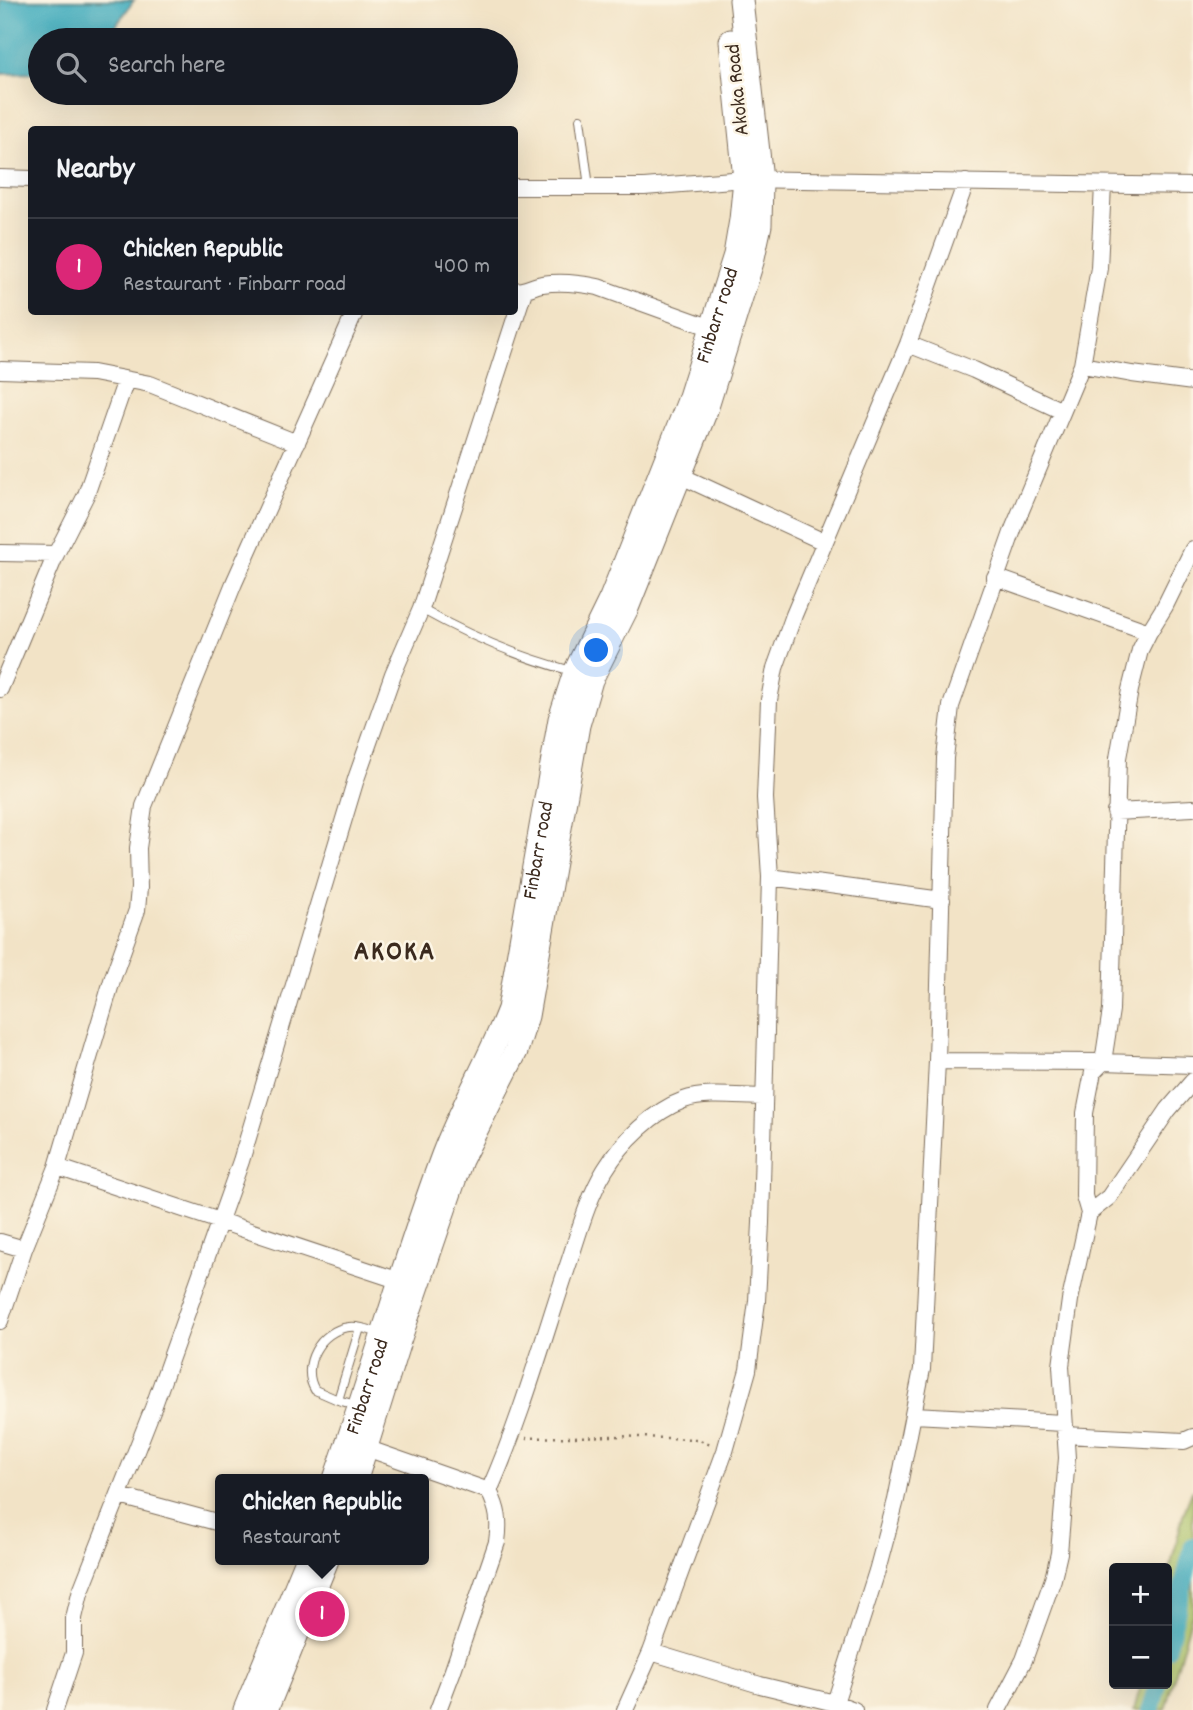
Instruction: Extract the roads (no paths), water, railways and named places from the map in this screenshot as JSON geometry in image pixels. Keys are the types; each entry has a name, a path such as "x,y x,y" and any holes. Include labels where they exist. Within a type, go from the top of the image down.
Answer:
{"main road":[{"name":"Akoka Road","path":"727,0 753,179"},
{"path":"741,0 753,179 750,223"},
{"name":"Finbarr road","path":"336,1474 349,1403 371,1331 400,1281 444,1151 479,1073 496,1043 509,1009 560,719 575,672 611,598 678,429 734,256 750,223"},
{"name":"Finbarr road","path":"358,1474 399,1341 461,1160 516,1051 527,1016 578,725 591,680 627,607 721,363 752,262 750,223"},
{"path":"265,1710 270,1676 305,1565"},
{"path":"244,1710 270,1676 325,1565"}],"street":[{"path":"0,178 28,179"},
{"path":"518,187 644,187 753,179 1193,186"},
{"path":"625,1710 650,1652 725,1451 748,1370 757,1301 770,877 765,798 769,700 775,668 793,615 908,344 966,182"},
{"path":"835,1703 877,1572 896,1500 922,1370 937,1061 944,758 951,706 995,578 1082,365 1099,268 1103,185"},
{"path":"519,291 540,285 578,283 598,287 712,328"},
{"path":"0,1321 24,1249 57,1167 113,978 137,910 138,848 144,806 234,583 354,315"},
{"path":"55,1710 74,1653 74,1618 80,1593 120,1496 220,1222 274,1056 356,779 393,674 421,609 512,315"},
{"path":"908,344 974,370 1062,411"},
{"path":"1082,365 1193,382"},
{"path":"0,370 93,373 150,384 297,443"},
{"path":"0,689 56,554 86,495 126,380"},
{"path":"680,475 824,542"},
{"path":"998,1710 1024,1660 1053,1579 1062,1520 1067,1458 1061,1366 1070,1300 1089,1213 1084,1196 1085,1113 1093,1072 1104,1062 1111,1010 1118,758 1140,650 1166,606 1193,550"},
{"path":"0,553 56,554"},
{"path":"995,578 1149,632"},
{"path":"1115,812 1193,808"},
{"path":"770,877 942,900"},
{"path":"937,1061 1193,1065"},
{"path":"1089,1213 1109,1197 1168,1110 1193,1081"},
{"path":"489,1491 512,1439 579,1233 605,1169 637,1132 677,1102 700,1097 764,1097"},
{"path":"57,1167 400,1281"},
{"path":"0,1242 24,1249"},
{"path":"914,1415 1184,1441 1193,1437"},
{"path":"366,1448 489,1491 498,1508 500,1523 497,1542 438,1710"},
{"path":"120,1496 215,1522"},
{"path":"650,1652 854,1710"}],"lane":[{"path":"580,118 589,187"},
{"path":"421,609 467,634 543,664 575,672"},
{"path":"349,1403 315,1390 308,1376 314,1351 323,1340 343,1328 351,1326 371,1331"}],"water":[{"path":"0,0 134,0 114,28 28,28 28,73 0,74"}],"waterway":[{"path":"1172,1629 1193,1546"},
{"path":"1151,1710 1157,1689"}],"place":[{"name":"Chicken Republic","path":"322,1614"}],"district":[{"name":"AKOKA","path":"395,949"}]}
